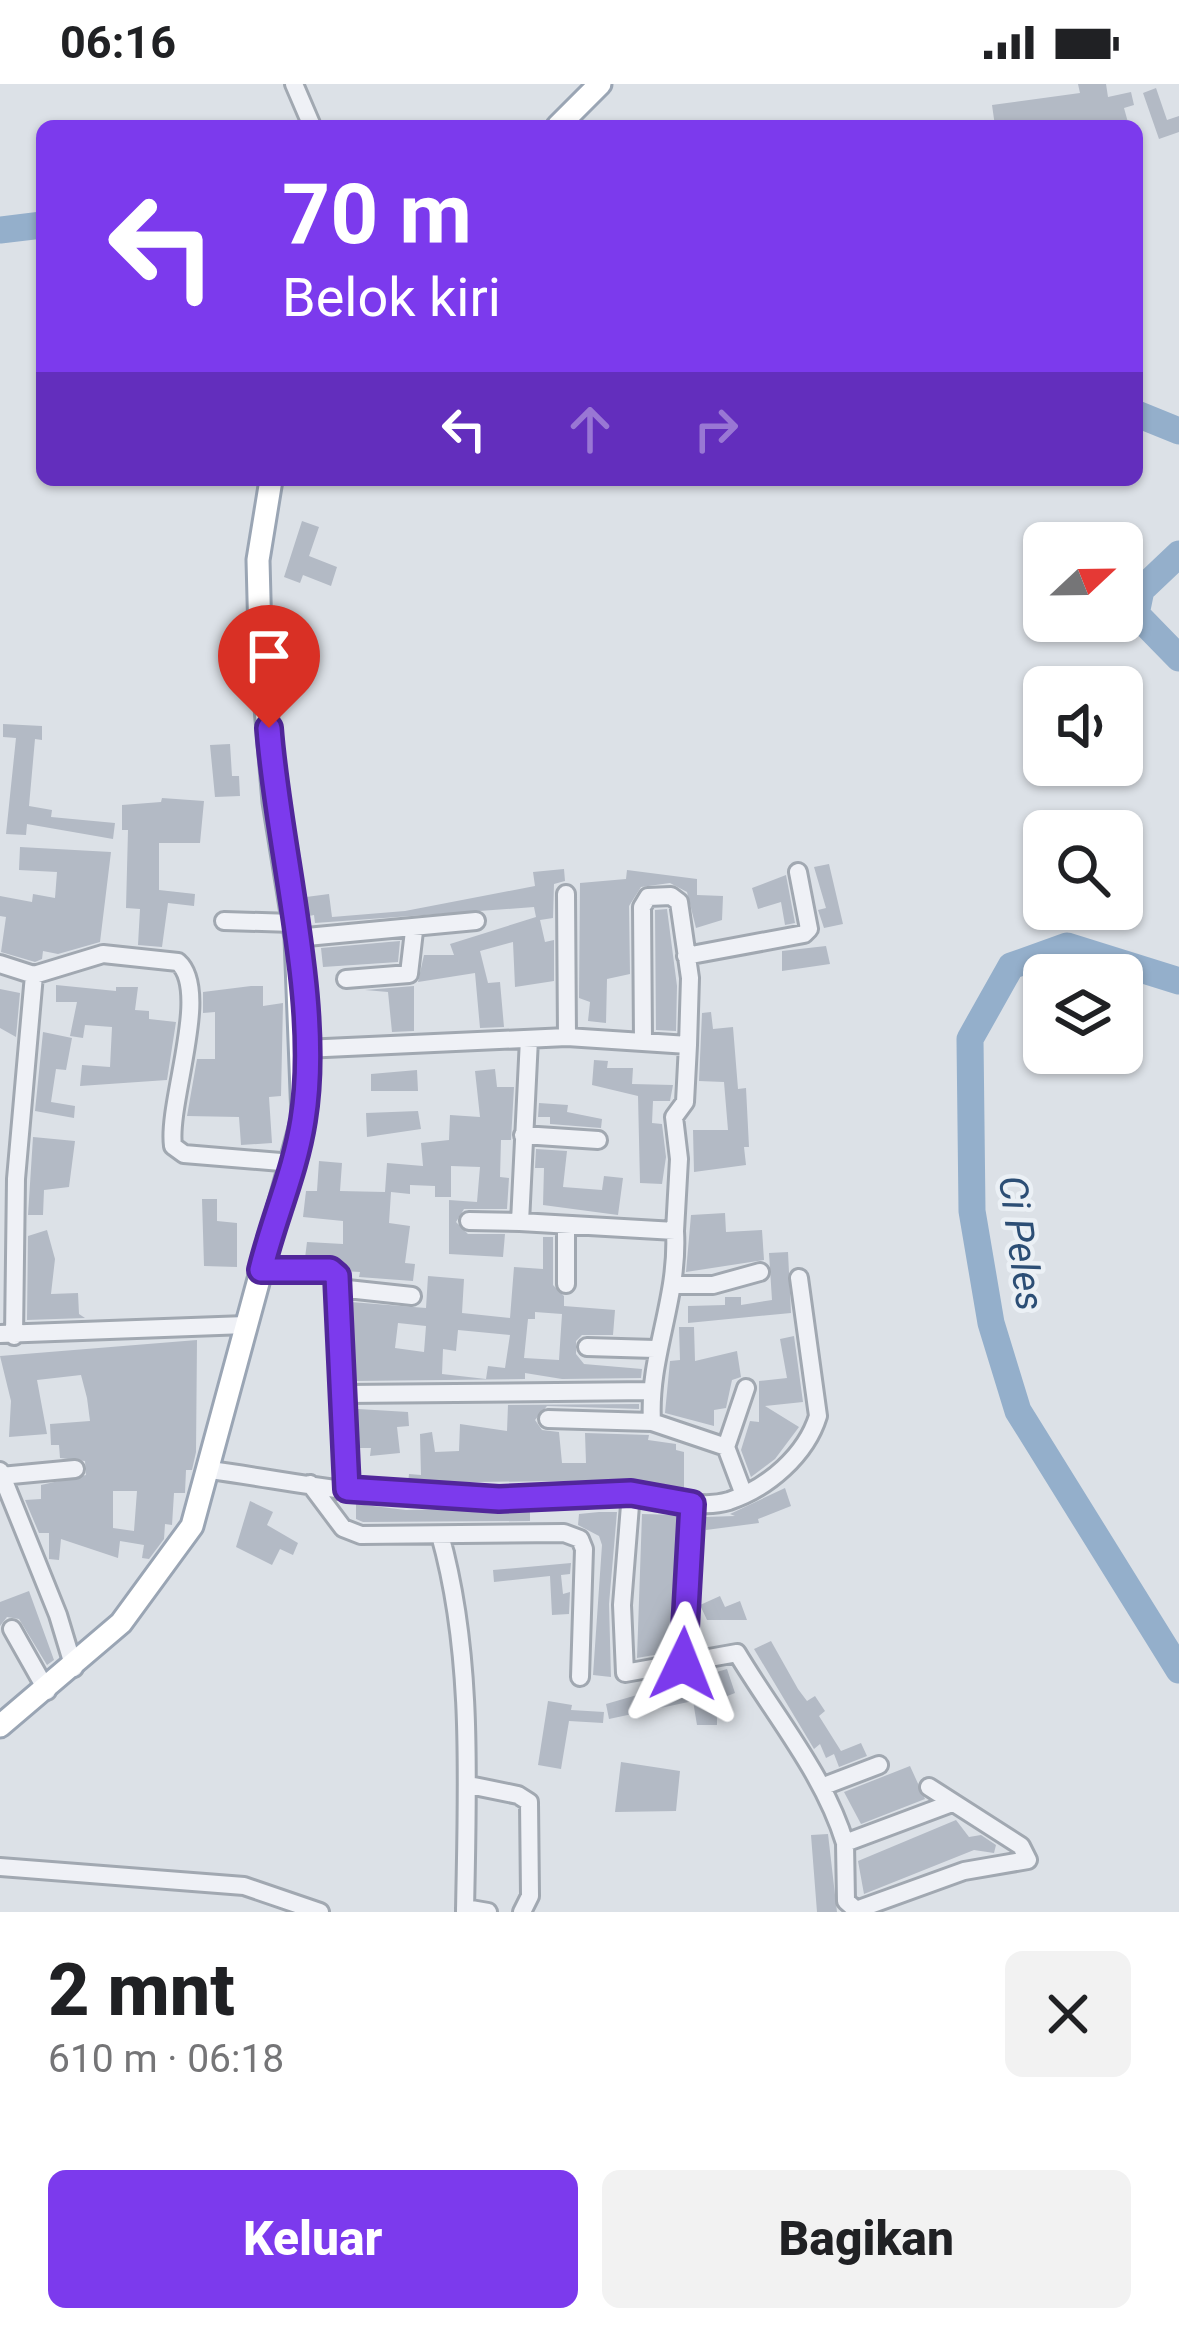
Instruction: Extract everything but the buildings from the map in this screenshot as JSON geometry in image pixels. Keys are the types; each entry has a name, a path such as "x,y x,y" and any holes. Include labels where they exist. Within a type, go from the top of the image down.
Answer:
{"main road":[{"path":"564,120 600,84"},
{"path":"0,1726 122,1623 183,1542 210,1470 304,1117 295,930 274,802 260,637 258,560 271,486"}],"street":[{"path":"294,84 309,120"},
{"path":"686,956 803,934 809,928 798,872"},
{"path":"566,894 567,1037"},
{"path":"643,1040 645,899 677,900 686,956 688,1045 685,1102 674,1118 679,1159 674,1286 668,1324 656,1349 652,1422"},
{"path":"224,921 295,930 414,931 476,921"},
{"path":"346,979 409,974 414,931"},
{"path":"0,964 34,975 104,954 178,962 186,969 191,997 177,1076 172,1146 184,1154 293,1162"},
{"path":"34,975 7,1335 246,1325"},
{"path":"304,1049 567,1037 688,1045"},
{"path":"520,1222 529,1039"},
{"path":"523,1135 598,1140"},
{"path":"469,1221 675,1232"},
{"path":"566,1225 566,1284"},
{"path":"261,1270 333,1271 345,1394 347,1489"},
{"path":"674,1286 712,1285 760,1273"},
{"path":"210,1470 347,1489 499,1499 631,1493 692,1504 725,1503 798,1454 818,1416 799,1278"},
{"path":"338,1288 412,1296"},
{"path":"587,1347 656,1349"},
{"path":"743,1495 726,1447 746,1388"},
{"path":"345,1394 652,1391"},
{"path":"548,1419 652,1422 726,1447"},
{"path":"74,1668 58,1615 1,1474 75,1469"},
{"path":"310,1484 351,1533 564,1533 580,1539 580,1678"},
{"path":"631,1493 622,1666 630,1676 737,1653 773,1716 824,1786 845,1844 846,1901 856,1910 964,1870 1028,1860 1021,1846 928,1787"},
{"path":"683,1664 692,1504"},
{"path":"440,1535 452,1587 469,1785 465,1910 488,1912"},
{"path":"12,1629 47,1690"},
{"path":"824,1786 879,1765"},
{"path":"469,1785 518,1795 529,1802 530,1896 522,1912"},
{"path":"845,1844 952,1803"},
{"path":"0,1867 244,1886 320,1912"}],"waterway":[{"name":"Ci Peles","path":"0,230 36,226"},
{"name":"Ci Peles","path":"1143,416 1179,431"},
{"name":"Ci Peles","path":"1179,554 1141,590 1136,614 1179,658"},
{"name":"Ci Peles","path":"1179,981 1067,946 1011,966 970,1039 972,1211 991,1323 1018,1411 1179,1670"}],"route":[{"path":"269,728 274,802 296,938 304,1032 304,1117 261,1270 330,1270 337,1276 347,1489 499,1499 631,1493 692,1504 683,1664"}]}
